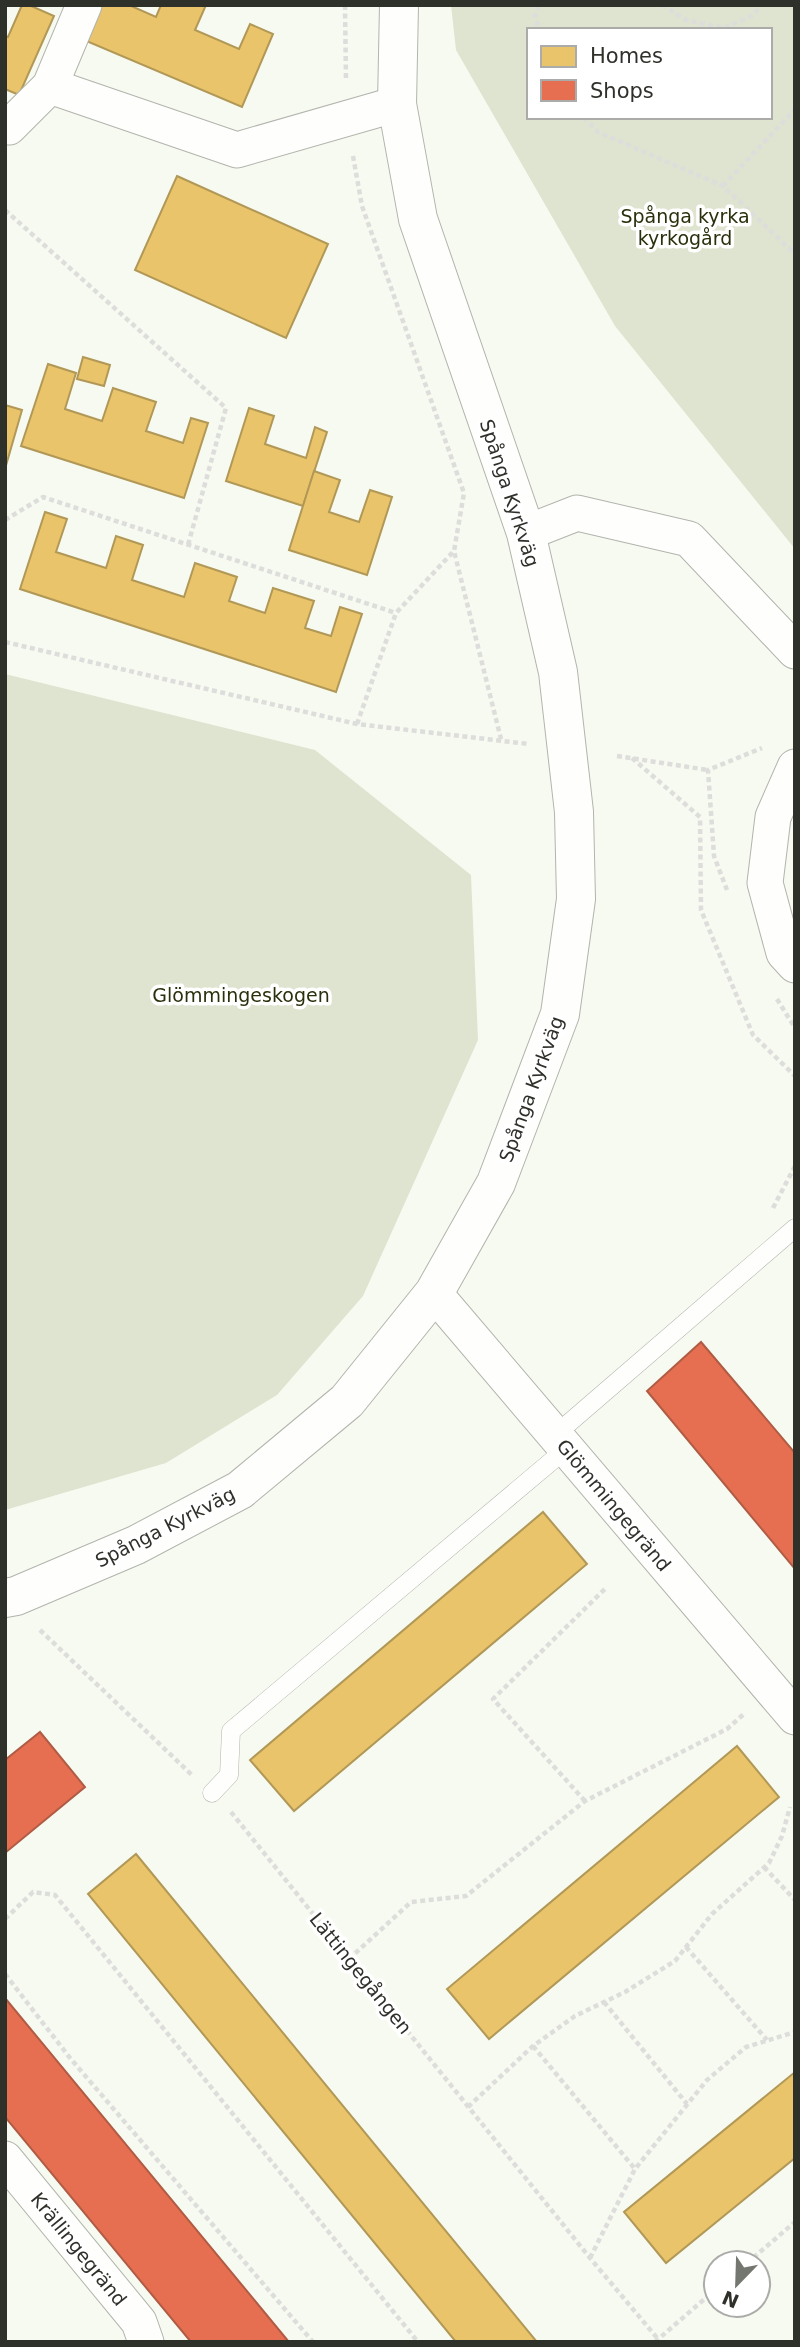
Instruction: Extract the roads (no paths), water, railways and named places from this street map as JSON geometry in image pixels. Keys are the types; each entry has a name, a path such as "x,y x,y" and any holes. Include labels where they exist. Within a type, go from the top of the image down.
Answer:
{"street":[{"path":"5,126 9,128 50,86 85,5"},
{"name":"Spånga Kyrkväg","path":"5,1598 16,1596 136,1545 240,1490 347,1401 434,1293 496,1184 560,1014 576,898 573,813 558,672 526,533 418,219 397,104 398,5"},
{"path":"50,86 237,150 397,104"},
{"path":"526,533 577,513 689,539 795,651"},
{"path":"795,767 774,817 765,883 785,953 795,965"},
{"name":"Glömmingegränd","path":"434,1293 795,1717"},
{"name":"Krällingegränd","path":"5,2159 139,2322 146,2342"}],"lane":[{"path":"212,1793 229,1775 231,1731 561,1442 795,1228"}],"park label":[{"name":"Spånga kyrka kyrkogård","path":"685,227"},
{"name":"Glömmingeskogen","path":"241,995"}]}
